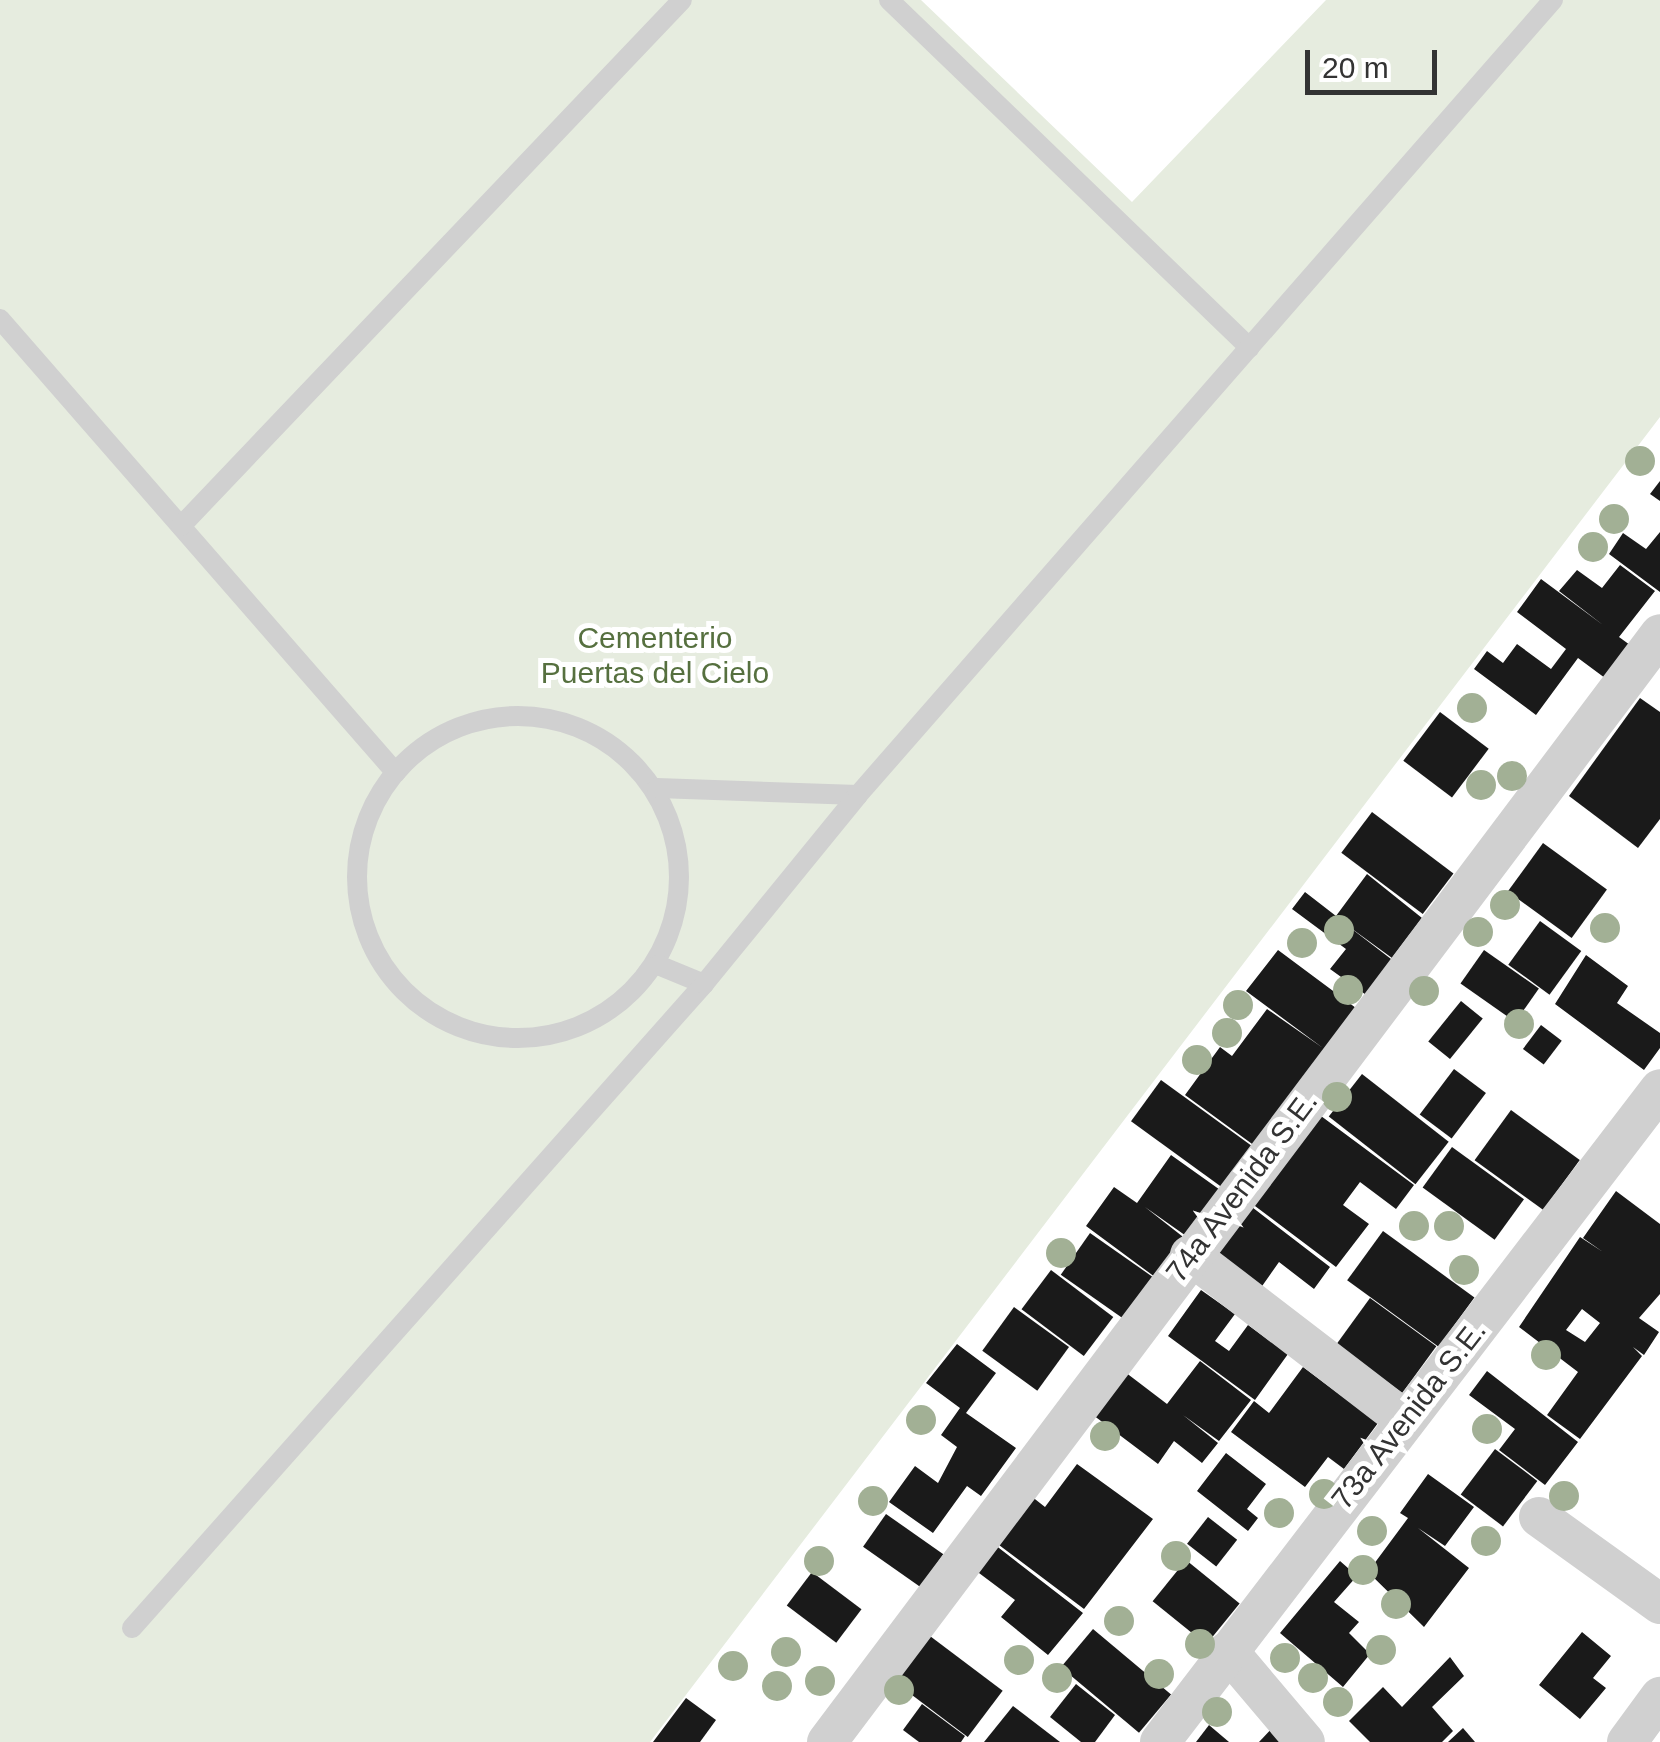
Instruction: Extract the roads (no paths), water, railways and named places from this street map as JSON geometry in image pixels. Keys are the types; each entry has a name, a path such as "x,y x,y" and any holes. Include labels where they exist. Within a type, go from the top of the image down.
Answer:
{"street":[{"name":"74a Avenida S.E.","path":"827,1742 1190,1254 1660,634"},
{"name":"73a Avenida S.E.","path":"1160,1742 1660,1089"},
{"path":"1190,1254 1406,1420"},
{"path":"1539,1518 1660,1604"},
{"path":"1228,1651 1305,1742"},
{"path":"1627,1742 1660,1696"}],"lane":[{"path":"181,526 682,0"},
{"path":"889,0 1250,348"},
{"path":"132,1628 704,984 858,795 1553,0"},
{"path":"0,319 396,773"},
{"path":"490,715 586,727 657,788 684,878 658,965 602,1020 528,1041 447,1025 382,969 354,888 369,807 396,773 419,745 490,715"},
{"path":"657,788 858,795"},
{"path":"658,965 704,984"}],"park label":[{"name":"Cementerio Puertas del Cielo","path":"655,655"}]}
